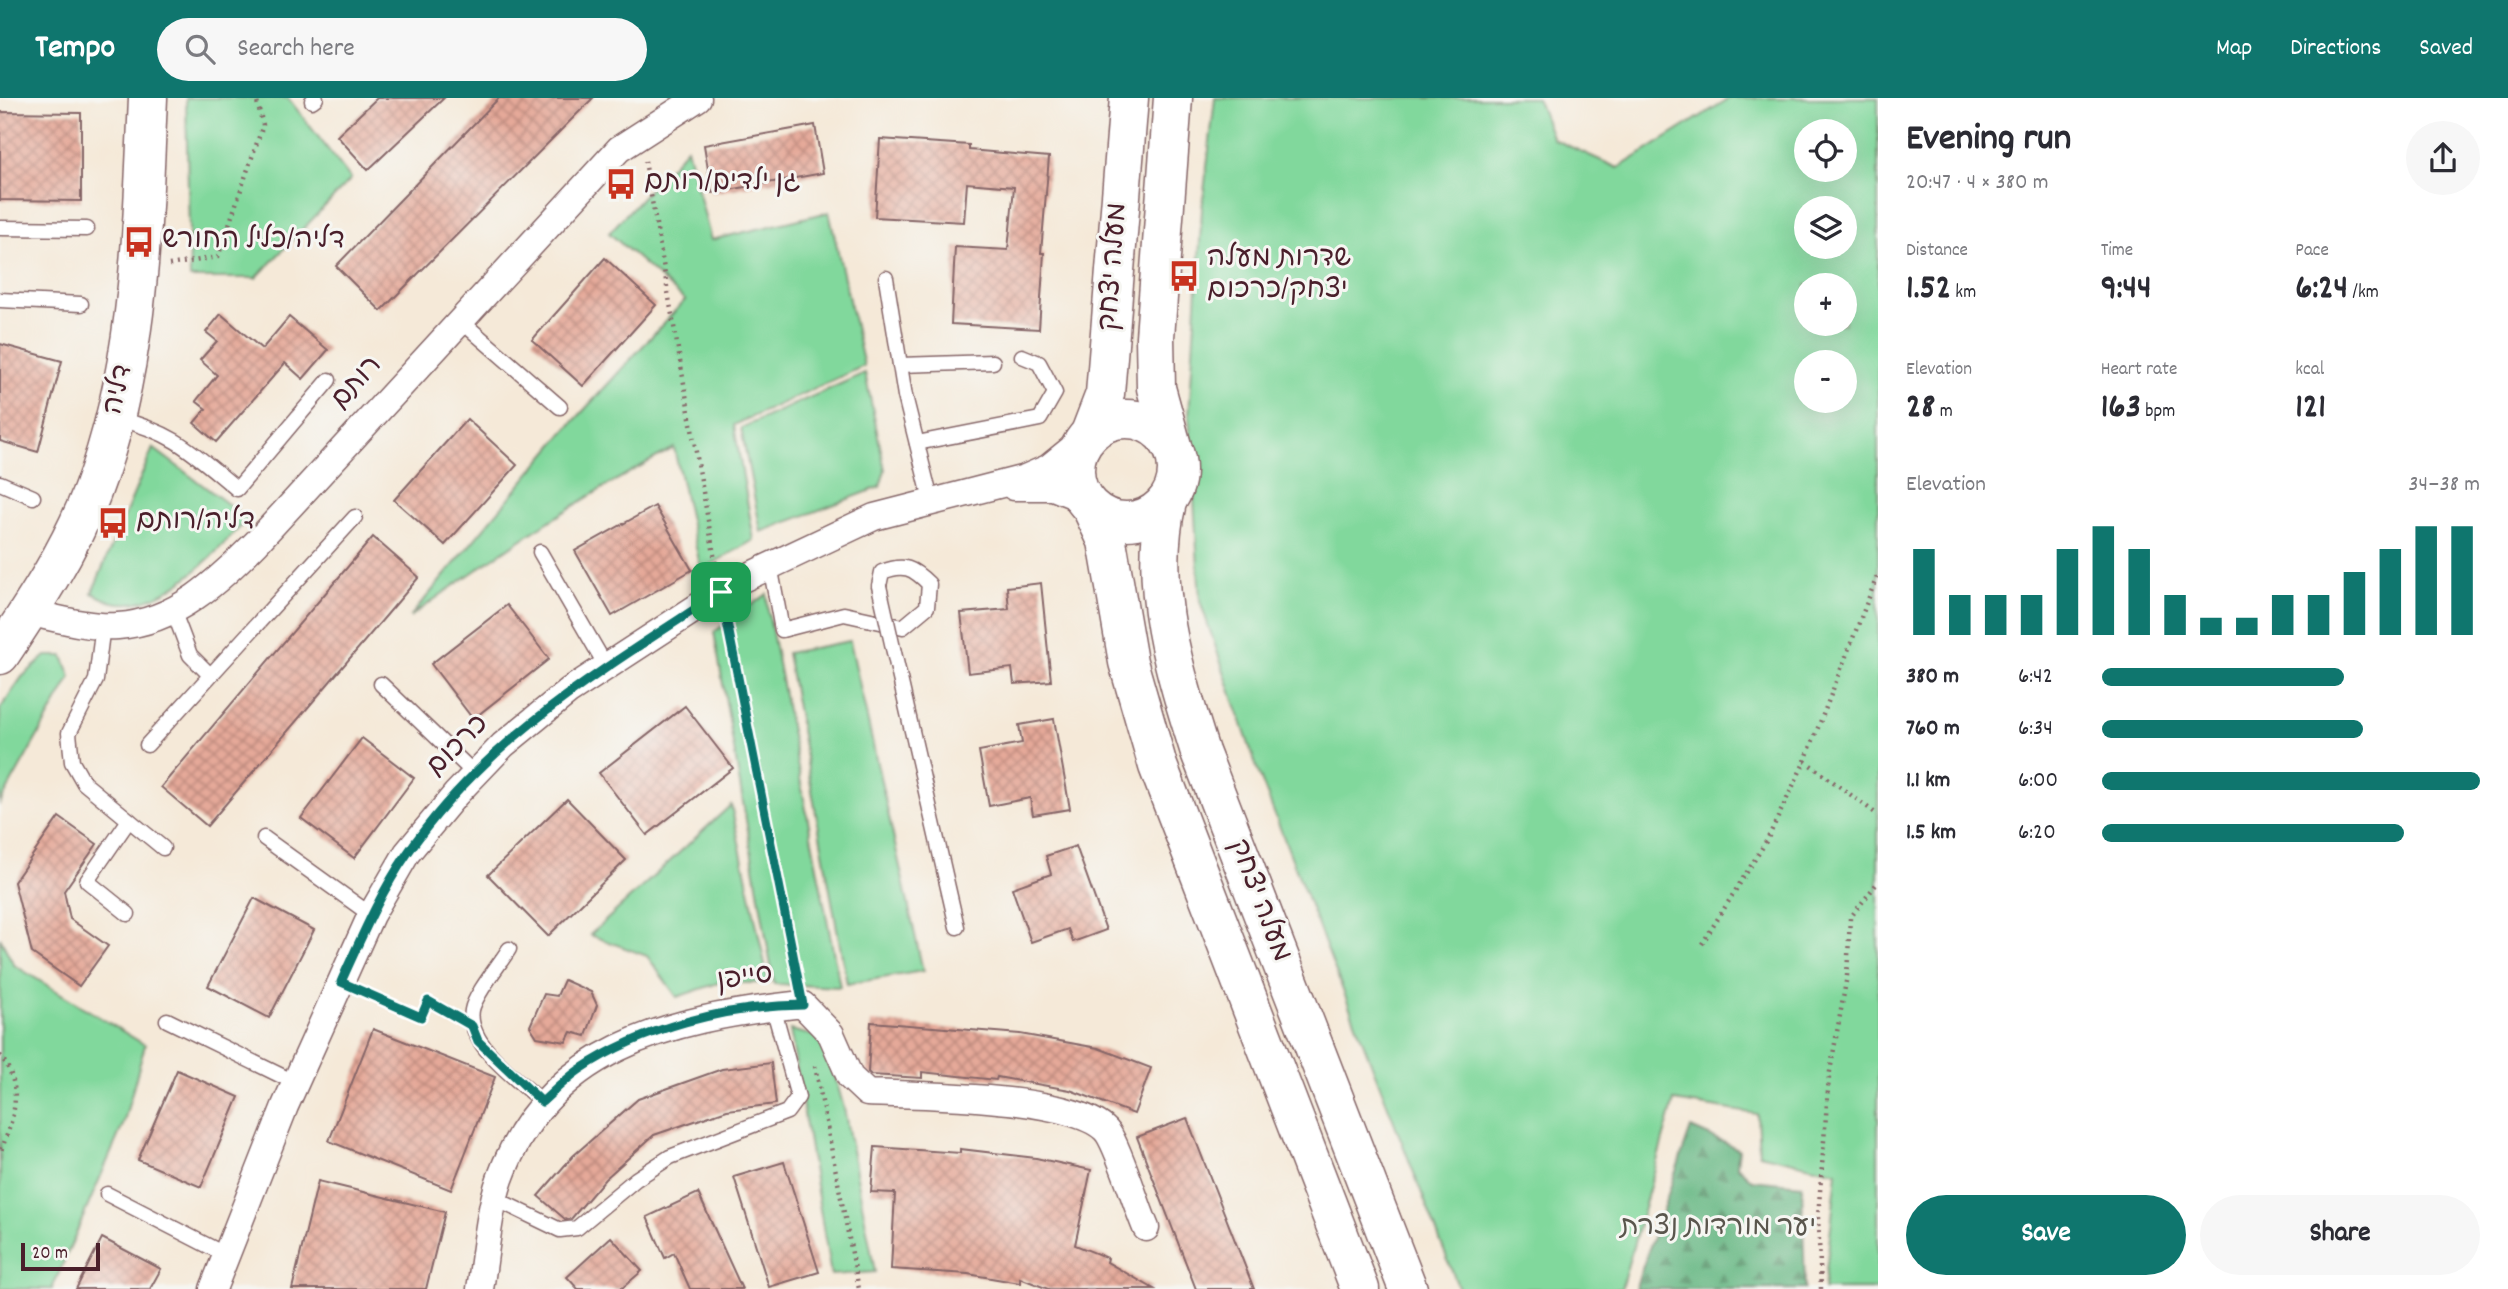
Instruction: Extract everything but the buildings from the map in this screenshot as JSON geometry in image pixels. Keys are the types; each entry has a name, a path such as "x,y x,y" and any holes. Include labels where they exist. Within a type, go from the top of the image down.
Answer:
{"street":[{"name":"דליה","path":"0,655 69,541 92,493 114,418 124,380 140,270 148,98"},
{"name":"רותם","path":"27,612 118,626 173,610 214,585 257,542 619,149 698,98"},
{"name":"מעלה יצחק","path":"1087,436 1105,394 1129,98"},
{"name":"מעלה יצחק","path":"1172,446 1156,388 1155,337 1174,98"},
{"path":"1129,418 1146,422 1161,432 1172,446 1177,463 1175,486 1167,502 1153,514 1137,521 1107,518 1088,504 1075,478 1077,454 1087,436 1114,419 1129,418"},
{"name":"כרכום","path":"992,489 1048,468 1087,436"},
{"name":"כרכום","path":"213,1289 296,1083 371,915 407,853 503,745 569,691 721,592 771,565 874,517 931,500 992,489 1054,487 1088,504"},
{"name":"מעלה יצחק","path":"1167,502 1159,549 1161,592 1186,708 1200,752 1408,1289"},
{"name":"מעלה יצחק","path":"1088,504 1107,541 1128,662 1158,766 1360,1289"},
{"name":"סייפן","path":"480,1289 499,1181 516,1141 542,1102 578,1071 625,1044 678,1024 773,1007 803,1005 831,1034 850,1077 867,1093 957,1096 1032,1105 1086,1117 1107,1132 1146,1228"}],"lane":[{"path":"0,228 86,229"},
{"path":"886,278 900,365 931,500"},
{"path":"0,300 81,304"},
{"path":"460,320 560,407"},
{"path":"917,443 1040,419 1055,393 1039,363 1022,356"},
{"path":"900,365 993,362"},
{"path":"114,418 152,427 177,440 237,489 329,380"},
{"path":"0,484 33,497"},
{"path":"147,745 355,517"},
{"path":"540,551 606,666"},
{"path":"771,565 782,629 844,614 903,627 927,607 929,584 913,568 897,566 882,572 879,586 893,648 957,927"},
{"path":"173,610 190,655 210,675"},
{"path":"103,625 96,680 69,733 72,762 85,783 163,848"},
{"path":"382,684 475,775"},
{"path":"128,915 87,881 130,820"},
{"path":"264,838 371,915"},
{"path":"509,949 472,1008 472,1026 478,1041 542,1102"},
{"path":"496,1199 561,1230 577,1228 636,1179 670,1157 787,1112 798,1097 773,1007"},
{"path":"167,1020 296,1083"},
{"path":"107,1194 226,1255"}],"path":[{"path":"140,270 218,257 263,125 256,98"},
{"path":"640,134 721,592 803,1005"},
{"path":"1702,944 1767,840 1805,761 1878,574"},
{"path":"1805,761 1878,815"},
{"path":"1821,1289 1818,1217 1828,1090 1847,976 1850,918 1878,882"},
{"path":"341,982 421,1017 428,1001 472,1026"},
{"path":"0,1055 8,1065 18,1104 0,1153"},
{"path":"813,1059 859,1289"}],"green space":[{"path":"186,98 288,98 351,179 256,278 190,278"},
{"path":"1215,98 1537,98 1553,139 1618,168 1730,98 1878,98 1878,1289 1824,1289 1837,1172 1759,1154 1757,1114 1674,1101 1621,1289 1459,1289 1259,774 1200,601 1189,415 1202,209"},
{"path":"687,148 711,240 829,212 864,366 734,425 754,540 701,570 674,448 605,486 539,528 410,617 565,431 685,300 609,233"},
{"path":"865,373 885,470 880,487 761,532 741,428"},
{"path":"153,448 248,519 205,562 170,589 152,598 132,603 113,602 92,593"},
{"path":"767,594 768,611 840,987 774,984 714,632"},
{"path":"850,641 923,971 847,984 787,653"},
{"path":"46,656 63,656 71,677 0,803 0,709 22,677"},
{"path":"731,805 769,983 718,983 677,997 647,956 590,935"},
{"path":"0,938 14,965 145,1045 123,1125 52,1289 0,1289"},
{"path":"790,1030 819,1037 831,1062 844,1108 875,1272 831,1275"},
{"name":"יער מורדות נצרת","path":"1691,1128 1739,1149 1737,1166 1752,1180 1802,1185 1805,1289 1635,1289"}],"place":[{"name":"גן ילדים/רותם","path":"621,184"},
{"name":"דליה/כליל החורש","path":"139,242"},
{"name":"שדרות מעלה יצחק/כרכום","path":"1184,276"},
{"name":"דליה/רותם","path":"113,523"}],"route":[{"path":"721,592 803,1005 738,1011 678,1024 625,1044 578,1071 542,1102 478,1041 472,1026 428,1001 421,1017 341,982 371,915 407,853 456,794 503,745 569,691 721,592"}]}
